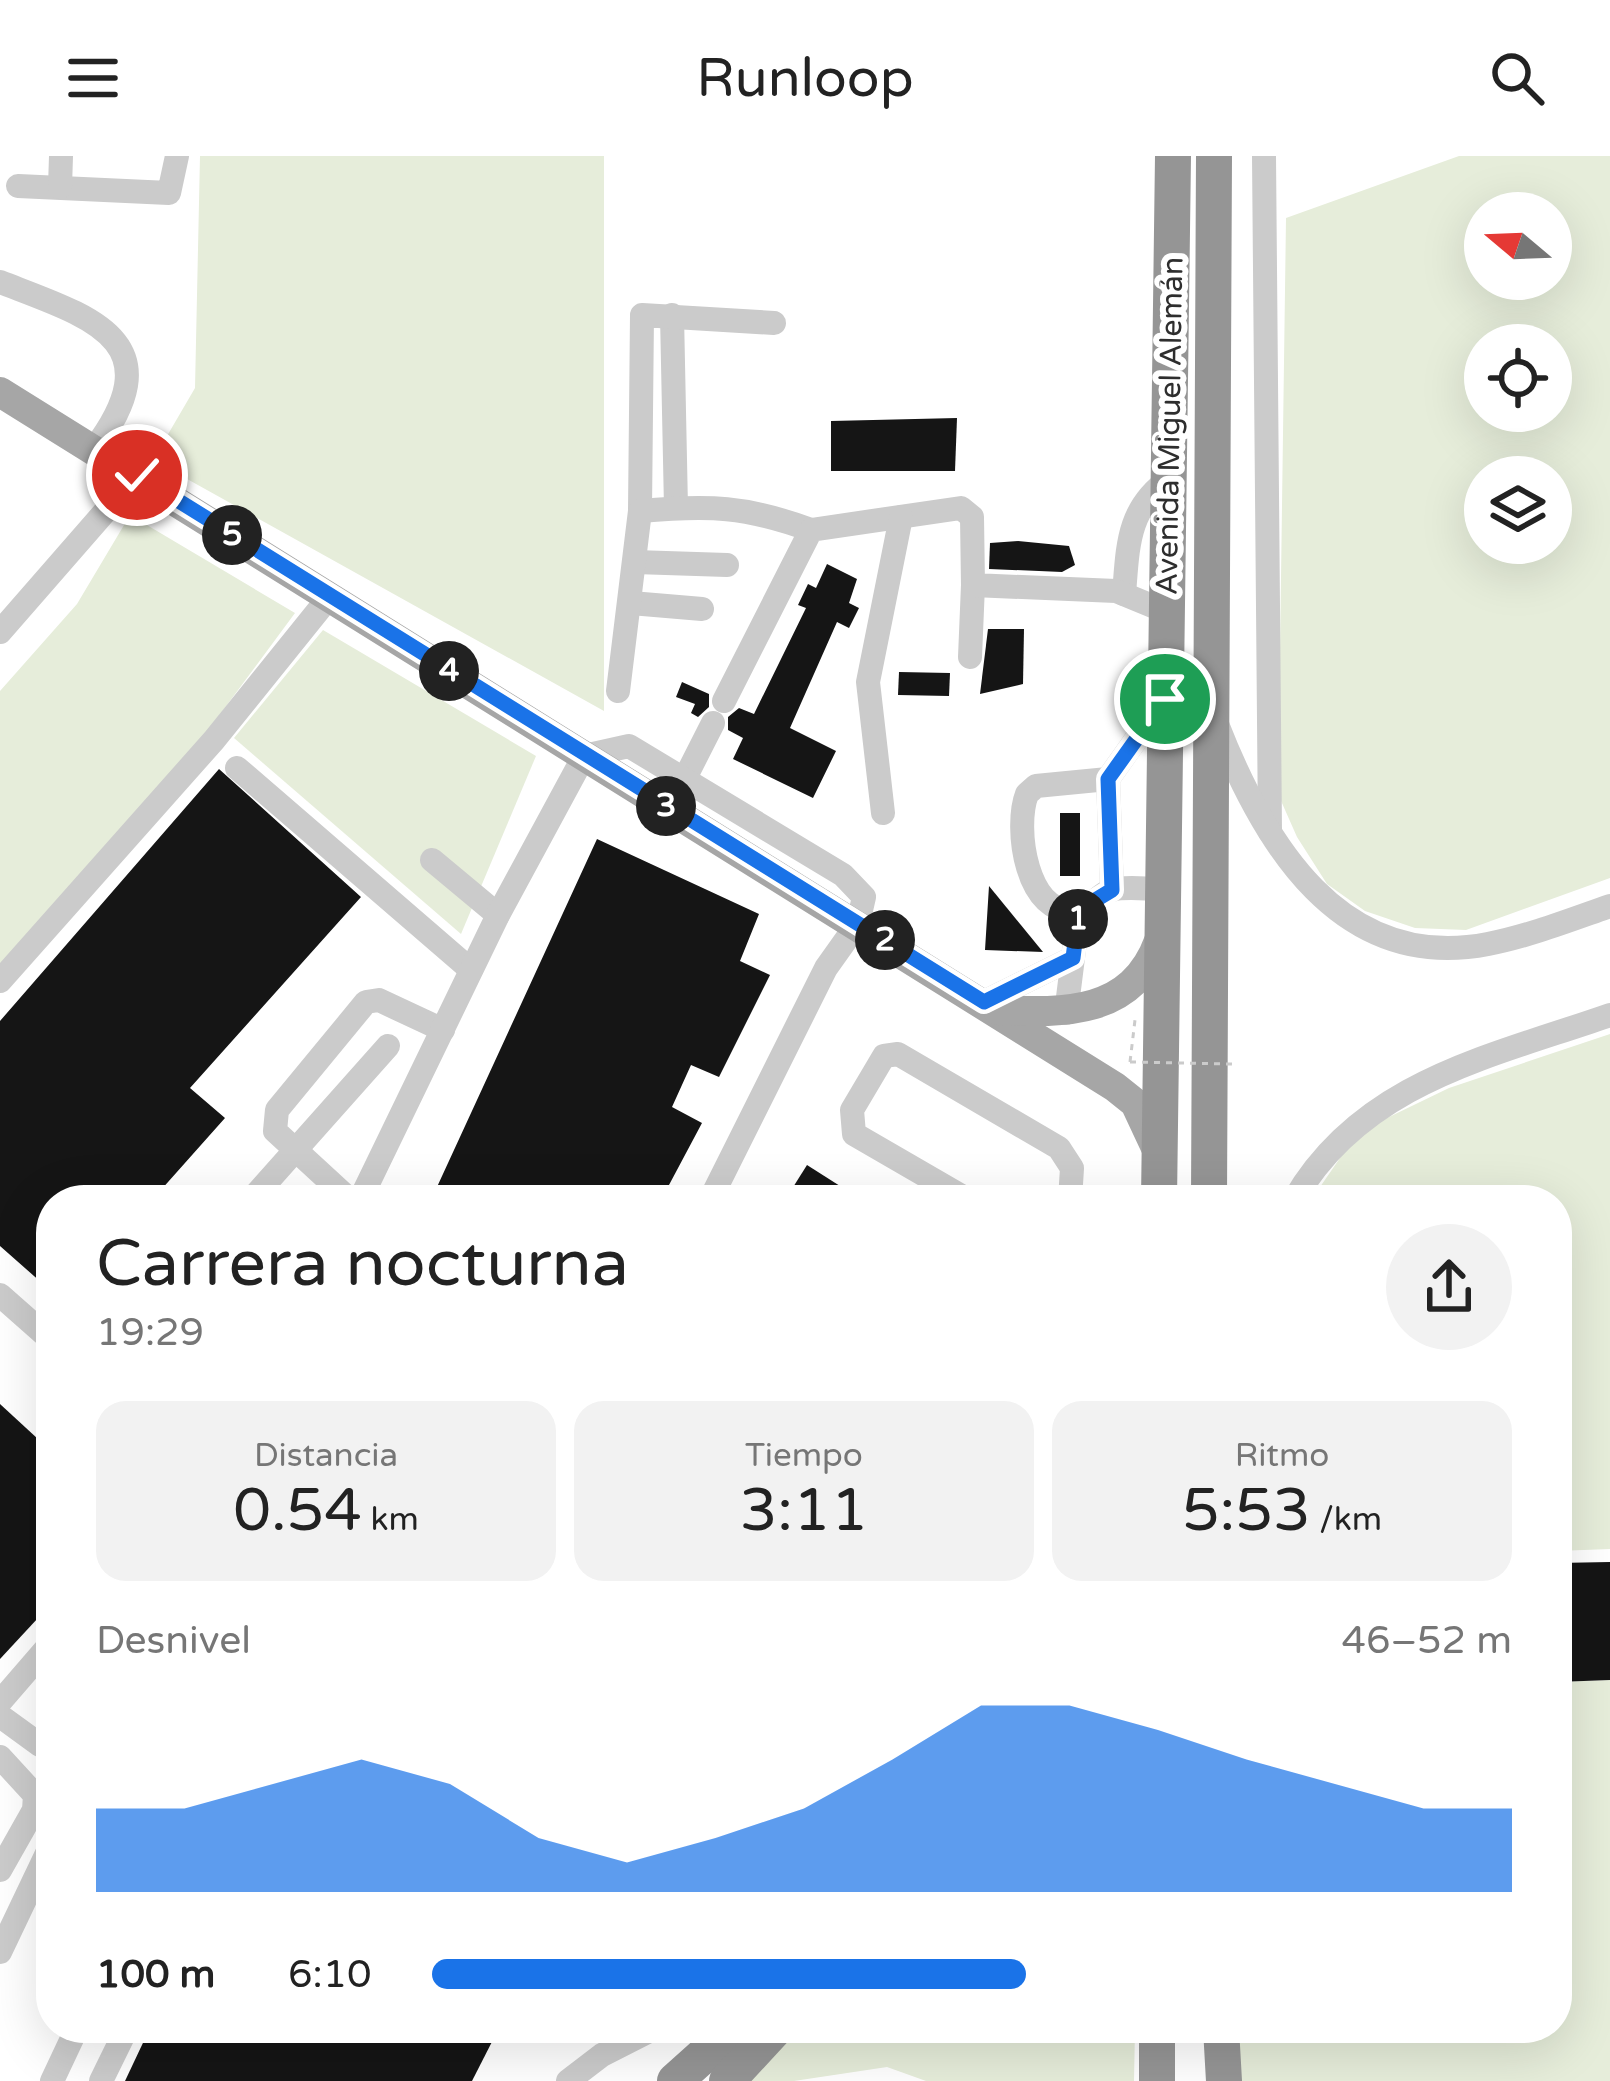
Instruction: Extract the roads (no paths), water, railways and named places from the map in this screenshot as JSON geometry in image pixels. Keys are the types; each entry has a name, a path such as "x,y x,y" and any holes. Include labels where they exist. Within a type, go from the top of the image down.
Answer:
{"highway":[{"name":"Avenida Miguel Alemán","path":"1160,1182 1159,941 1173,156"},
{"name":"Avenida Miguel Alemán","path":"1209,1185 1214,157"},
{"path":"675,2081 717,2043"},
{"path":"727,2081 762,2043"},
{"path":"1156,2081 1157,2043"},
{"path":"1201,2043 1201,2081"},
{"path":"1223,2043 1224,2081"}],"main road":[{"path":"0,392 991,1006 1126,1095 1150,1127 1160,1182"},
{"path":"991,1006 1066,1013 1098,1006 1126,989 1147,968 1159,941"}],"street":[{"path":"60,187 61,156"},
{"path":"18,186 169,194 177,156"},
{"path":"1162,156 1173,274"},
{"path":"1264,156 1270,832"},
{"path":"0,282 91,318 115,337 125,362 123,390 115,422 94,449"},
{"path":"618,691 640,511 642,315 774,323"},
{"path":"672,315 676,508"},
{"path":"0,632 137,475"},
{"path":"1124,594 1132,520 1147,496 1169,479"},
{"path":"640,511 750,508 811,530 968,512 974,585 970,657"},
{"path":"883,813 868,682 901,517"},
{"path":"670,808 811,530"},
{"path":"635,562 727,565"},
{"path":"974,585 1124,594 1167,612"},
{"path":"0,981 214,740 329,596"},
{"path":"631,603 702,609"},
{"path":"1112,890 1108,779 1165,699"},
{"path":"1213,712 1270,832 1306,887 1360,928 1402,944 1484,945 1610,906"},
{"path":"367,1185 498,916 584,755 629,746 858,888 864,897 858,923 826,968 718,1185"},
{"path":"237,768 472,970"},
{"path":"1108,779 1036,786 1024,800 1024,856 1031,881 1063,908 1079,910 1112,890 1160,889"},
{"path":"432,860 498,916"},
{"path":"1066,1013 1079,910"},
{"path":"991,1006 1073,958"},
{"path":"333,1185 275,1131 278,1111 365,1002 379,1000 443,1030"},
{"path":"1303,1185 1344,1132 1394,1097 1443,1074 1610,1016"},
{"path":"266,1185 388,1046"},
{"path":"942,1185 854,1134 852,1110 884,1056 898,1054 1059,1148 1072,1168 1071,1185"},
{"path":"0,1295 36,1327"},
{"path":"0,1702 36,1660"},
{"path":"0,1716 36,1742"},
{"path":"0,1757 35,1795 34,1810 0,1870"},
{"path":"0,1952 36,1876"},
{"path":"52,2081 70,2043"},
{"path":"101,2081 120,2043"},
{"path":"568,2081 626,2043"}]}
